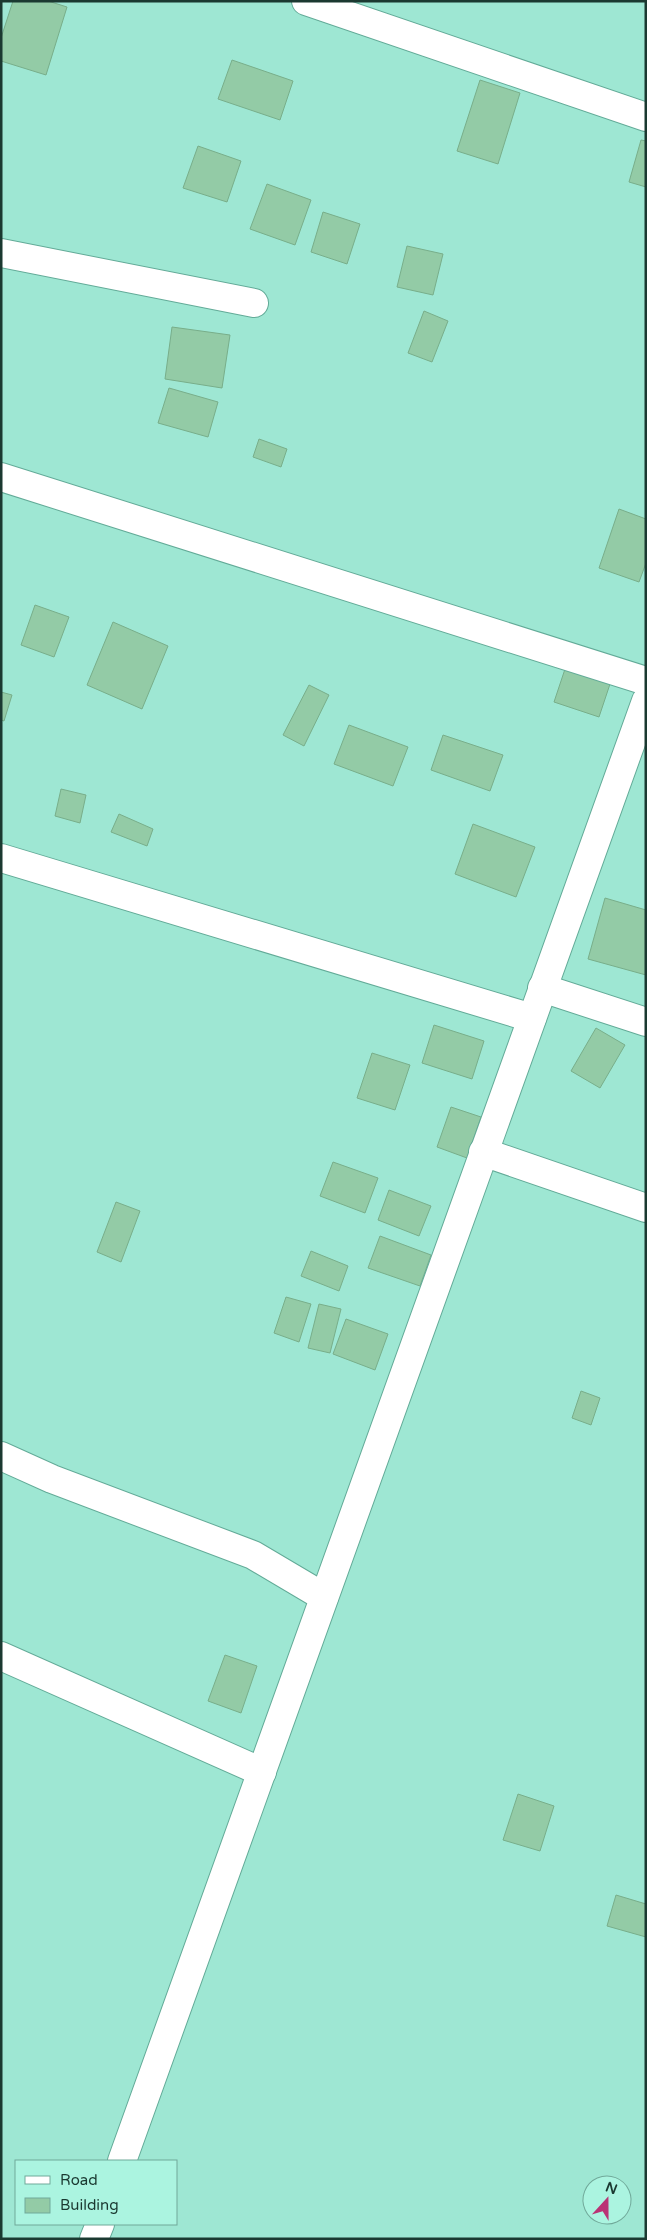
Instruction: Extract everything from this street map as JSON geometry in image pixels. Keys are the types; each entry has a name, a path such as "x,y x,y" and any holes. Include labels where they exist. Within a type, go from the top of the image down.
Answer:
{"street":[{"path":"306,1 646,117"},
{"path":"1,253 254,303"},
{"path":"1,477 646,681"},
{"path":"122,2160 646,701"},
{"path":"1,858 532,1018"},
{"path":"542,988 646,1022"},
{"path":"483,1152 646,1208"},
{"path":"1,1456 52,1479 253,1555 324,1597"},
{"path":"1,1656 262,1772"},
{"path":"94,2239 100,2225"}],"building":[{"path":"13,1 48,1 67,7 46,75 1,61 1,38"},
{"path":"232,60 293,81 280,120 218,99"},
{"path":"480,80 520,93 498,164 457,151"},
{"path":"641,140 646,141 646,187 629,182"},
{"path":"198,146 241,161 227,202 183,188"},
{"path":"267,184 311,200 295,245 250,229"},
{"path":"323,212 360,224 347,264 311,252"},
{"path":"407,246 443,254 433,295 397,287"},
{"path":"424,311 448,321 432,362 408,353"},
{"path":"172,327 230,335 222,388 165,379"},
{"path":"169,388 218,402 208,437 158,423"},
{"path":"259,439 287,449 281,467 253,457"},
{"path":"619,509 646,519 646,563 639,582 599,568"},
{"path":"35,605 69,617 54,657 21,645"},
{"path":"113,622 168,646 142,709 87,685"},
{"path":"567,663 612,678 599,717 554,702"},
{"path":"309,685 329,695 304,746 283,735"},
{"path":"1,692 12,695 4,721 1,720"},
{"path":"349,725 408,747 393,786 334,764"},
{"path":"443,735 503,755 490,791 431,770"},
{"path":"61,789 86,795 80,823 55,816"},
{"path":"119,814 153,829 147,846 111,832"},
{"path":"473,824 535,847 516,897 455,874"},
{"path":"605,898 646,910 646,975 588,959"},
{"path":"434,1025 484,1041 472,1079 422,1063"},
{"path":"596,1028 625,1045 600,1088 571,1071"},
{"path":"372,1053 410,1065 395,1110 357,1098"},
{"path":"451,1107 481,1117 467,1158 437,1147"},
{"path":"333,1162 378,1178 365,1213 320,1196"},
{"path":"389,1190 431,1206 419,1236 378,1220"},
{"path":"116,1202 140,1211 121,1262 97,1252"},
{"path":"380,1236 431,1255 420,1286 368,1268"},
{"path":"311,1251 348,1266 339,1291 301,1276"},
{"path":"286,1297 311,1304 299,1342 274,1333"},
{"path":"319,1304 341,1309 330,1353 308,1348"},
{"path":"346,1319 388,1334 375,1370 333,1354"},
{"path":"581,1391 600,1398 591,1425 572,1418"},
{"path":"225,1655 257,1666 241,1713 208,1701"},
{"path":"518,1794 554,1806 540,1851 503,1840"},
{"path":"616,1895 646,1904 646,1937 607,1926"}]}
